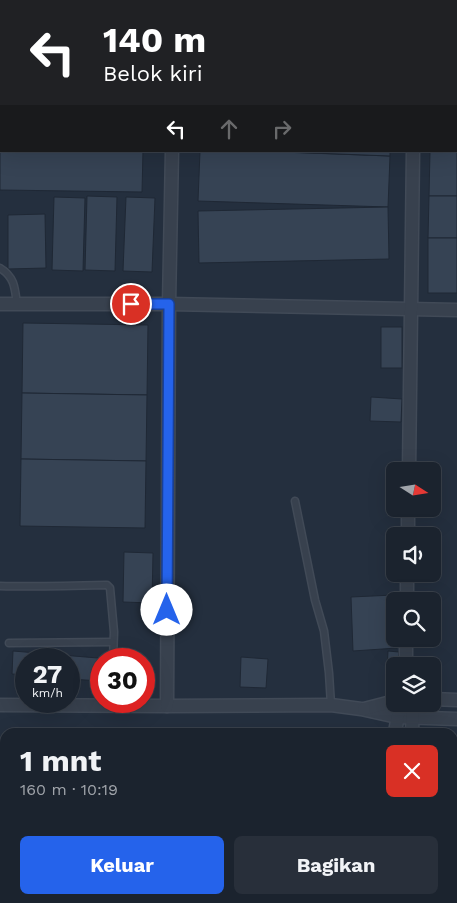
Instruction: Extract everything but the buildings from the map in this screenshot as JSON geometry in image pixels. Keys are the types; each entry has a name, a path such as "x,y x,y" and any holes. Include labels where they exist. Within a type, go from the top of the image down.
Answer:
{"street":[{"path":"167,706 169,304 172,152"},
{"path":"409,462 414,152"},
{"path":"0,304 169,304 457,310"},
{"path":"441,700 457,700"},
{"path":"0,704 90,703"},
{"path":"361,709 386,703"},
{"path":"155,705 331,705 361,709 397,718 457,719"},
{"path":"396,728 398,712"},
{"path":"412,712 412,728"}],"lane":[{"path":"0,268 6,271 14,284 17,305"},
{"path":"294,501 315,600 324,631 331,705"},
{"path":"0,586 59,587 107,585 110,588 114,632 113,648"},
{"path":"9,643 113,642"}],"route":[{"path":"131,304 169,304 167,610"}]}
